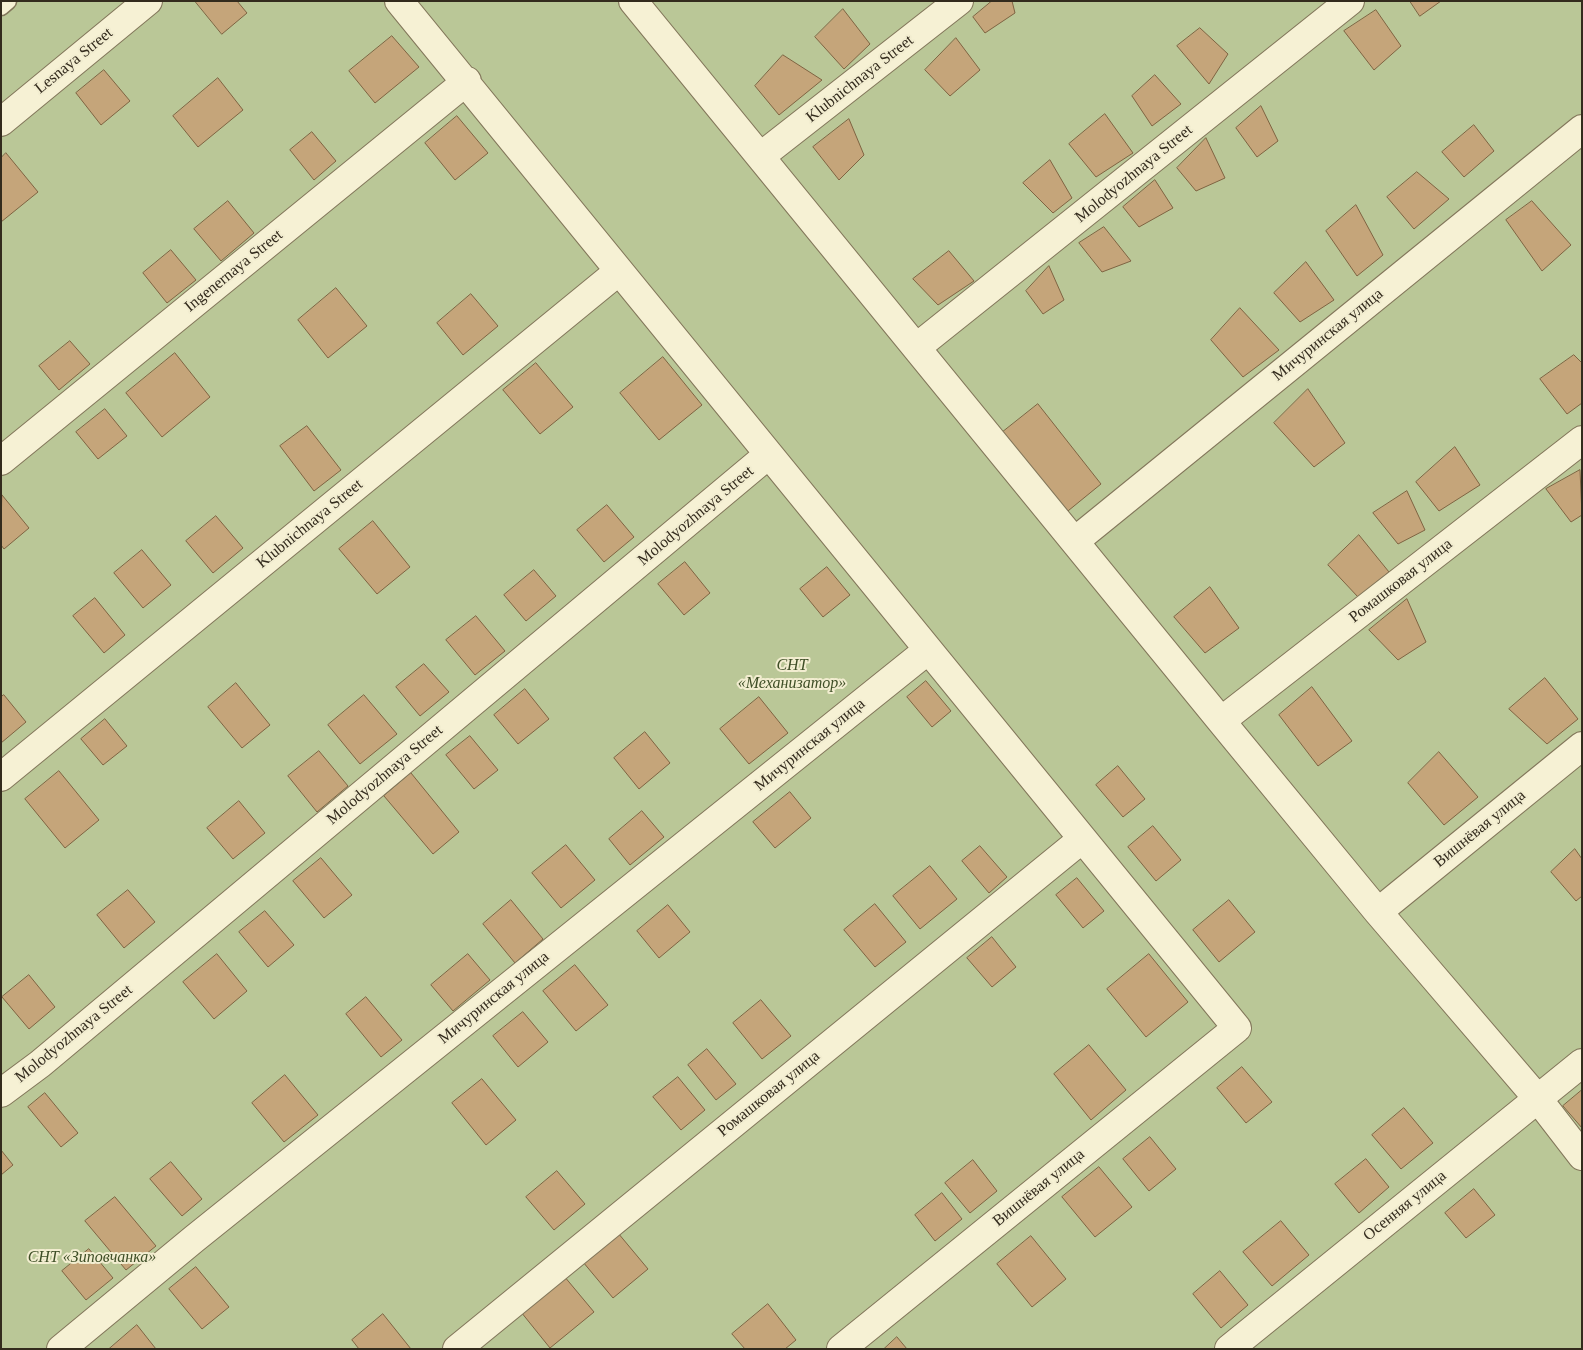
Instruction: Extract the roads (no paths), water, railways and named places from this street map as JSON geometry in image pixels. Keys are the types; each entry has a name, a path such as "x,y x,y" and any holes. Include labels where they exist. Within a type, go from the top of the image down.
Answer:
{"street":[{"name":"Lesnaya Street","path":"1,122 148,1"},
{"path":"399,1 467,81 768,456 1081,840"},
{"path":"633,1 1220,721 1378,912 1538,1099 1582,1156"},
{"name":"Klubnichnaya Street","path":"761,156 959,1"},
{"name":"Molodyozhnaya Street","path":"917,347 1350,1"},
{"name":"Ingenernaya Street","path":"1,461 467,81"},
{"name":"Мичуринская улица","path":"1075,541 1582,129"},
{"name":"Klubnichnaya Street","path":"1,777 619,271"},
{"name":"Ромашковая улица","path":"1220,721 1582,440"},
{"name":"Molodyozhnaya Street","path":"1,1093 40,1064 768,456"},
{"name":"Мичуринская улица","path":"61,1349 194,1238 928,650"},
{"name":"Вишнёвая улица","path":"1378,912 1582,746"},
{"name":"Ромашковая улица","path":"457,1349 1081,840"},
{"name":"Вишнёвая улица","path":"841,1349 1237,1028 1081,840"},
{"name":"Осенняя улица","path":"1229,1349 1582,1063"}],"lane":[{"path":"1,7 8,1"}],"park label":[{"name":"СНТ «Механизатор»","path":"792,675"},
{"name":"СНТ «Зиповчанка»","path":"92,1258"}]}
